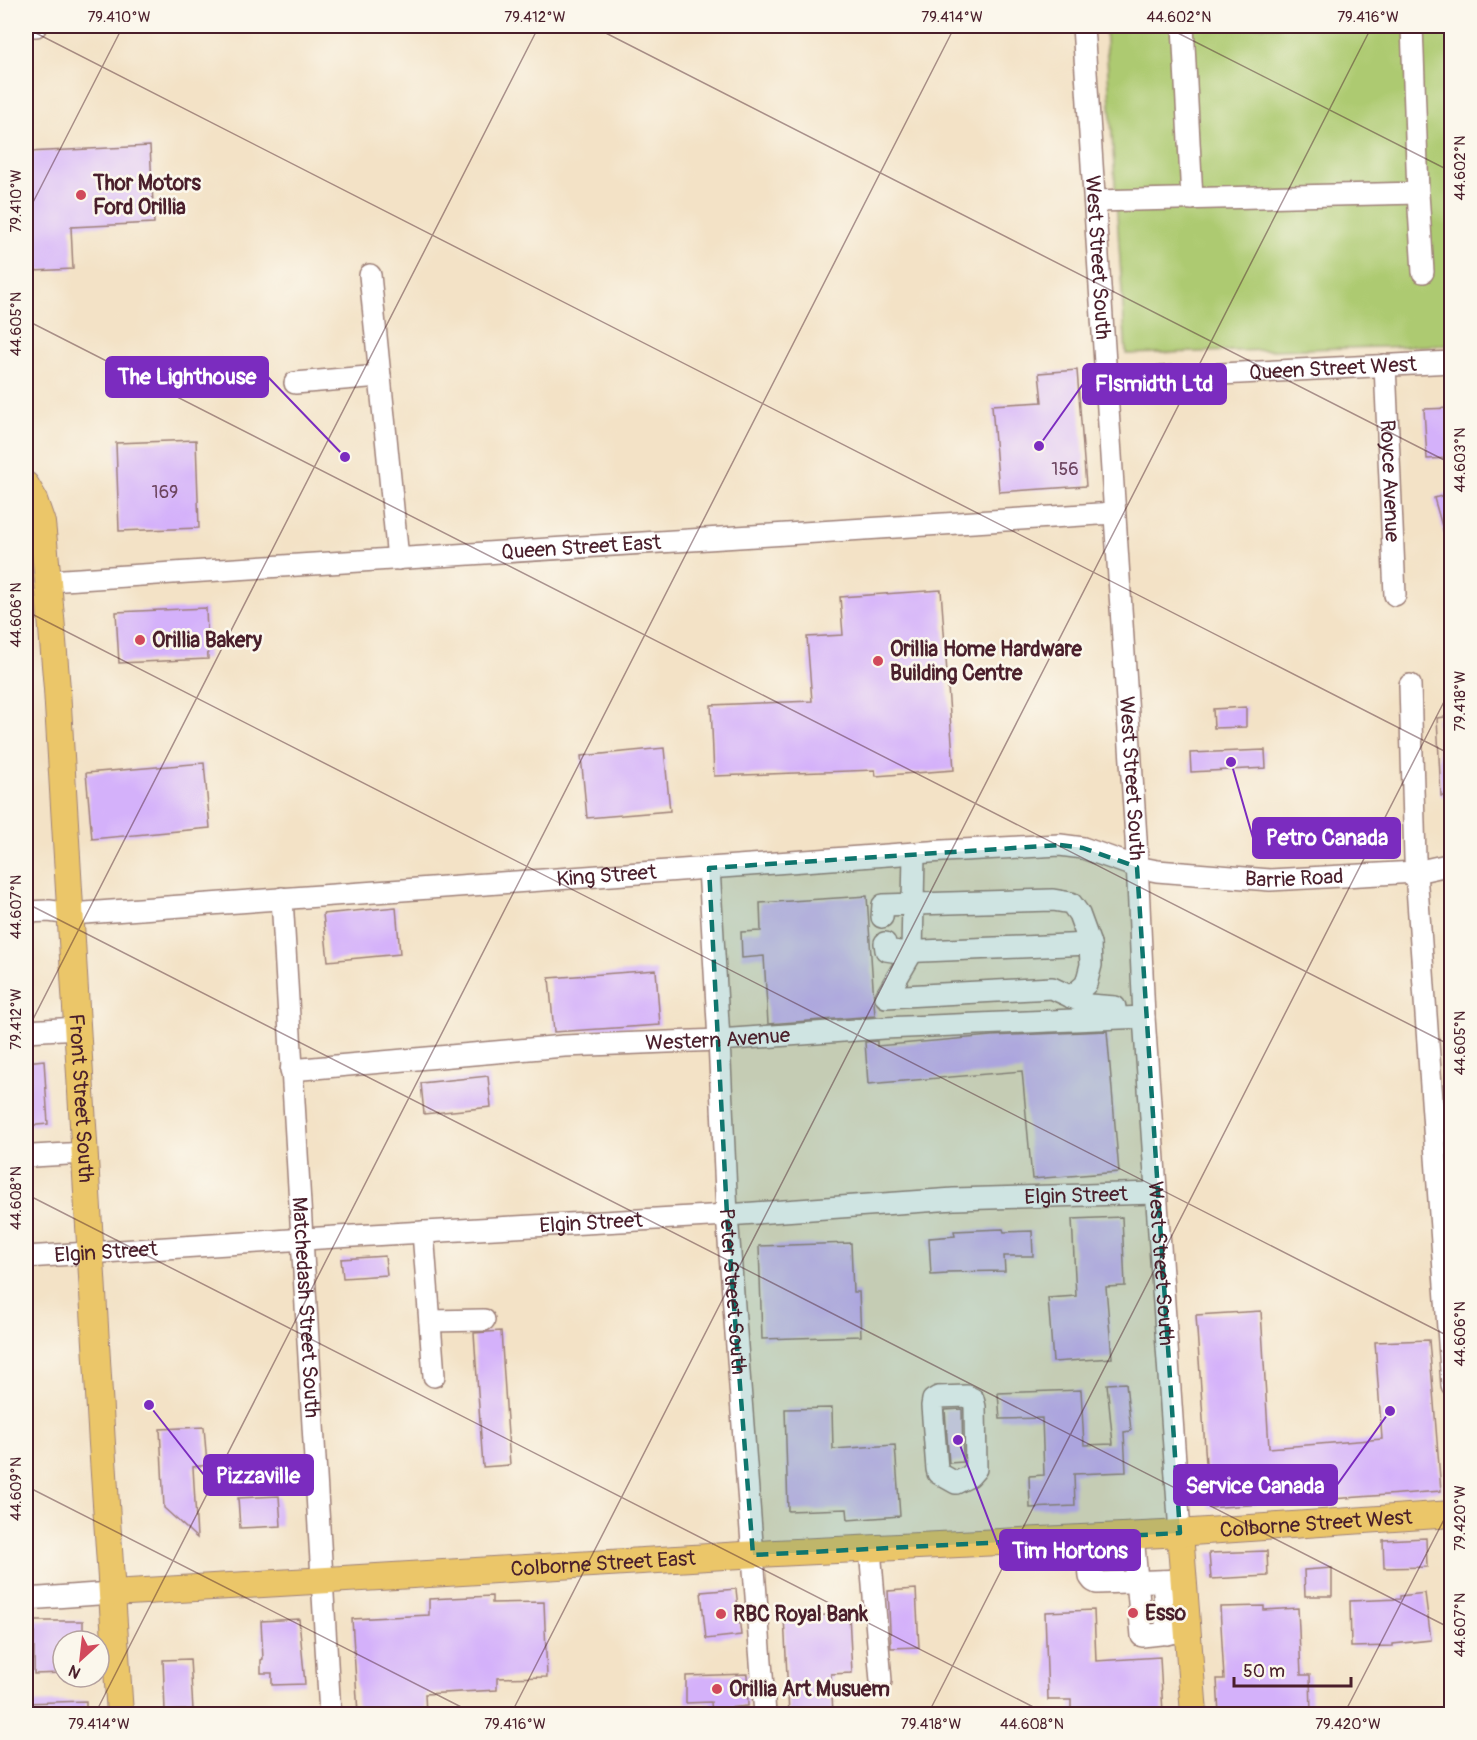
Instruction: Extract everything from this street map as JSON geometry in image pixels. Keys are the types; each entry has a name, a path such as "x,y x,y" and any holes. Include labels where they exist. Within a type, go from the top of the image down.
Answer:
{"main road":[{"name":"Front Street South","path":"26,485 42,523 48,581 71,914 120,1714"},
{"name":"Colborne Street West","path":"1180,1533 1452,1514"},
{"name":"Colborne Street East","path":"112,1593 753,1555 1180,1533"},
{"path":"1180,1533 1173,1580 1177,1632 1194,1714"}],"street":[{"path":"26,26 36,26"},
{"name":"West Street South","path":"1083,26 1137,867 1155,1193 1180,1533"},
{"path":"1183,26 1192,199"},
{"path":"1412,26 1423,272"},
{"path":"1095,201 1418,193"},
{"path":"370,275 398,559"},
{"name":"Queen Street West","path":"1105,380 1452,362"},
{"name":"Royce Avenue","path":"1385,365 1395,595"},
{"path":"295,383 380,376"},
{"name":"Queen Street East","path":"48,581 1114,513"},
{"path":"1410,685 1416,872 1445,1198 1452,1385"},
{"name":"King Street","path":"26,912 49,911 71,914 709,867 1060,845 1083,848 1137,867"},
{"path":"884,1028 886,997 899,949 914,854"},
{"name":"Barrie Road","path":"1137,867 1157,871 1270,880 1416,872 1452,864"},
{"name":"Peter Street South","path":"709,867 720,1040 727,1215 765,1714"},
{"name":"Matchedash Street South","path":"282,898 330,1714"},
{"path":"882,917 883,906 1053,900 1071,903 1079,914 1090,944 1091,965 1086,984 1071,997"},
{"path":"899,949 1090,944"},
{"path":"886,997 1052,988 1089,1005 1144,1012"},
{"path":"1071,997 1073,1020"},
{"name":"Western Avenue","path":"291,1070 564,1046 720,1040 884,1028 1073,1020 1144,1012"},
{"path":"26,1031 78,1028"},
{"path":"33,1156 85,1154"},
{"name":"Elgin Street","path":"26,1257 727,1215 954,1198 1155,1193"},
{"path":"423,1232 434,1376"},
{"path":"430,1321 484,1320"},
{"path":"1133,1535 1142,1636 1177,1632"},
{"path":"1087,1538 1090,1577 1097,1583 1173,1580"},
{"path":"870,1549 881,1681"},
{"name":"Colborne Street East","path":"26,1599 112,1593"}],"highlighted area":[{"path":"1060,845 1083,848 1137,867 1180,1533 753,1555 727,1215 709,868"}],"green space":[{"path":"1105,26 1451,26 1451,345 1126,354"}],"building":[{"path":"150,146 154,223 71,227 73,269 34,271 27,152"},
{"path":"1077,370 1086,486 999,492 992,405 1042,402 1039,373"},
{"path":"1452,408 1452,458 1427,459 1424,409"},
{"path":"196,440 199,528 119,531 116,443"},
{"path":"1452,493 1452,546 1448,547 1434,498"},
{"path":"941,590 954,770 876,776 875,770 714,776 711,705 812,701 807,637 843,635 840,597"},
{"path":"206,608 208,659 119,663 116,612"},
{"path":"1246,707 1246,727 1214,728 1213,709"},
{"path":"1452,716 1452,796 1441,796 1437,718"},
{"path":"664,748 670,811 587,818 581,756"},
{"path":"1265,750 1266,768 1191,772 1190,753"},
{"path":"204,763 210,828 92,839 86,773"},
{"path":"867,896 875,1016 768,1024 764,956 742,958 741,932 761,931 760,903"},
{"path":"396,907 400,954 328,961 323,914"},
{"path":"656,970 660,1025 554,1032 549,978"},
{"path":"1107,1031 1119,1172 1032,1179 1022,1071 868,1084 865,1042 877,1041 877,1046 991,1036"},
{"path":"44,1060 48,1124 26,1126 26,1062"},
{"path":"488,1076 491,1107 424,1114 421,1083"},
{"path":"1122,1217 1125,1286 1106,1287 1112,1358 1053,1362 1048,1298 1076,1296 1072,1219"},
{"path":"1003,1229 1004,1232 1032,1231 1033,1256 1004,1256 1005,1271 947,1272 947,1274 931,1275 929,1238 955,1236 954,1231"},
{"path":"851,1243 853,1292 859,1292 861,1336 762,1339 759,1246"},
{"path":"385,1256 387,1275 343,1278 341,1259"},
{"path":"1261,1311 1269,1448 1382,1439 1375,1342 1429,1340 1441,1491 1209,1508 1196,1315"},
{"path":"501,1331 510,1465 483,1467 474,1333"},
{"path":"1126,1383 1131,1431 1124,1432 1126,1472 1074,1474 1075,1506 1030,1508 1029,1476 1044,1475 1042,1418 1000,1419 998,1393 1081,1390 1084,1445 1113,1444 1107,1384"},
{"path":"832,1408 833,1449 895,1445 900,1516 848,1520 847,1509 788,1511 785,1409"},
{"path":"962,1409 963,1462 949,1463 945,1410"},
{"path":"204,1427 207,1465 193,1467 197,1538 164,1508 160,1429"},
{"path":"279,1496 281,1526 240,1528 238,1498"},
{"path":"1426,1538 1427,1567 1384,1568 1383,1540"},
{"path":"1267,1551 1268,1576 1211,1579 1209,1553"},
{"path":"1332,1568 1332,1596 1305,1596 1304,1570"},
{"name":"RBC Royal Bank","path":"736,1589 741,1635 706,1639 701,1592"},
{"path":"916,1589 919,1647 891,1648 888,1591"},
{"path":"1425,1593 1431,1640 1393,1644 1393,1646 1351,1647 1350,1601 1400,1599 1400,1596"},
{"path":"492,1596 492,1603 544,1602 547,1677 497,1678 497,1690 425,1694 426,1714 358,1714 352,1619 429,1615 429,1599"},
{"path":"1264,1606 1264,1610 1298,1608 1301,1675 1310,1675 1311,1714 1219,1714 1217,1679 1224,1679 1220,1607"},
{"path":"1094,1610 1096,1661 1160,1657 1163,1714 1071,1714 1071,1700 1048,1700 1045,1612"},
{"path":"849,1614 852,1673 831,1674 833,1714 789,1714 784,1617"},
{"path":"299,1619 305,1684 272,1685 272,1673 261,1673 261,1660 263,1659 261,1621"},
{"path":"34,1621 83,1621 83,1629 51,1629 51,1673 34,1674"},
{"path":"190,1659 193,1710 165,1711 163,1660"},
{"name":"Orillia Art Musuem","path":"747,1674 748,1706 728,1708 712,1714 711,1702 686,1703 686,1676"},
{"path":"86,1701 86,1714 26,1714 26,1703"}],"place":[{"name":"Thor Motors Ford Orillia","path":"81,195"},
{"name":"Flsmidth Ltd","path":"1039,446"},
{"name":"The Lighthouse","path":"345,457"},
{"name":"Orillia Bakery","path":"140,640"},
{"name":"Orillia Home Hardware Building Centre","path":"878,661"},
{"name":"Petro Canada","path":"1231,762"},
{"name":"Pizzaville","path":"149,1405"},
{"name":"Service Canada","path":"1390,1411"},
{"name":"Tim Hortons","path":"958,1440"},
{"name":"Esso","path":"1133,1613"},
{"name":"RBC Royal Bank","path":"721,1614"},
{"name":"Orillia Art Musuem","path":"717,1689"}]}
